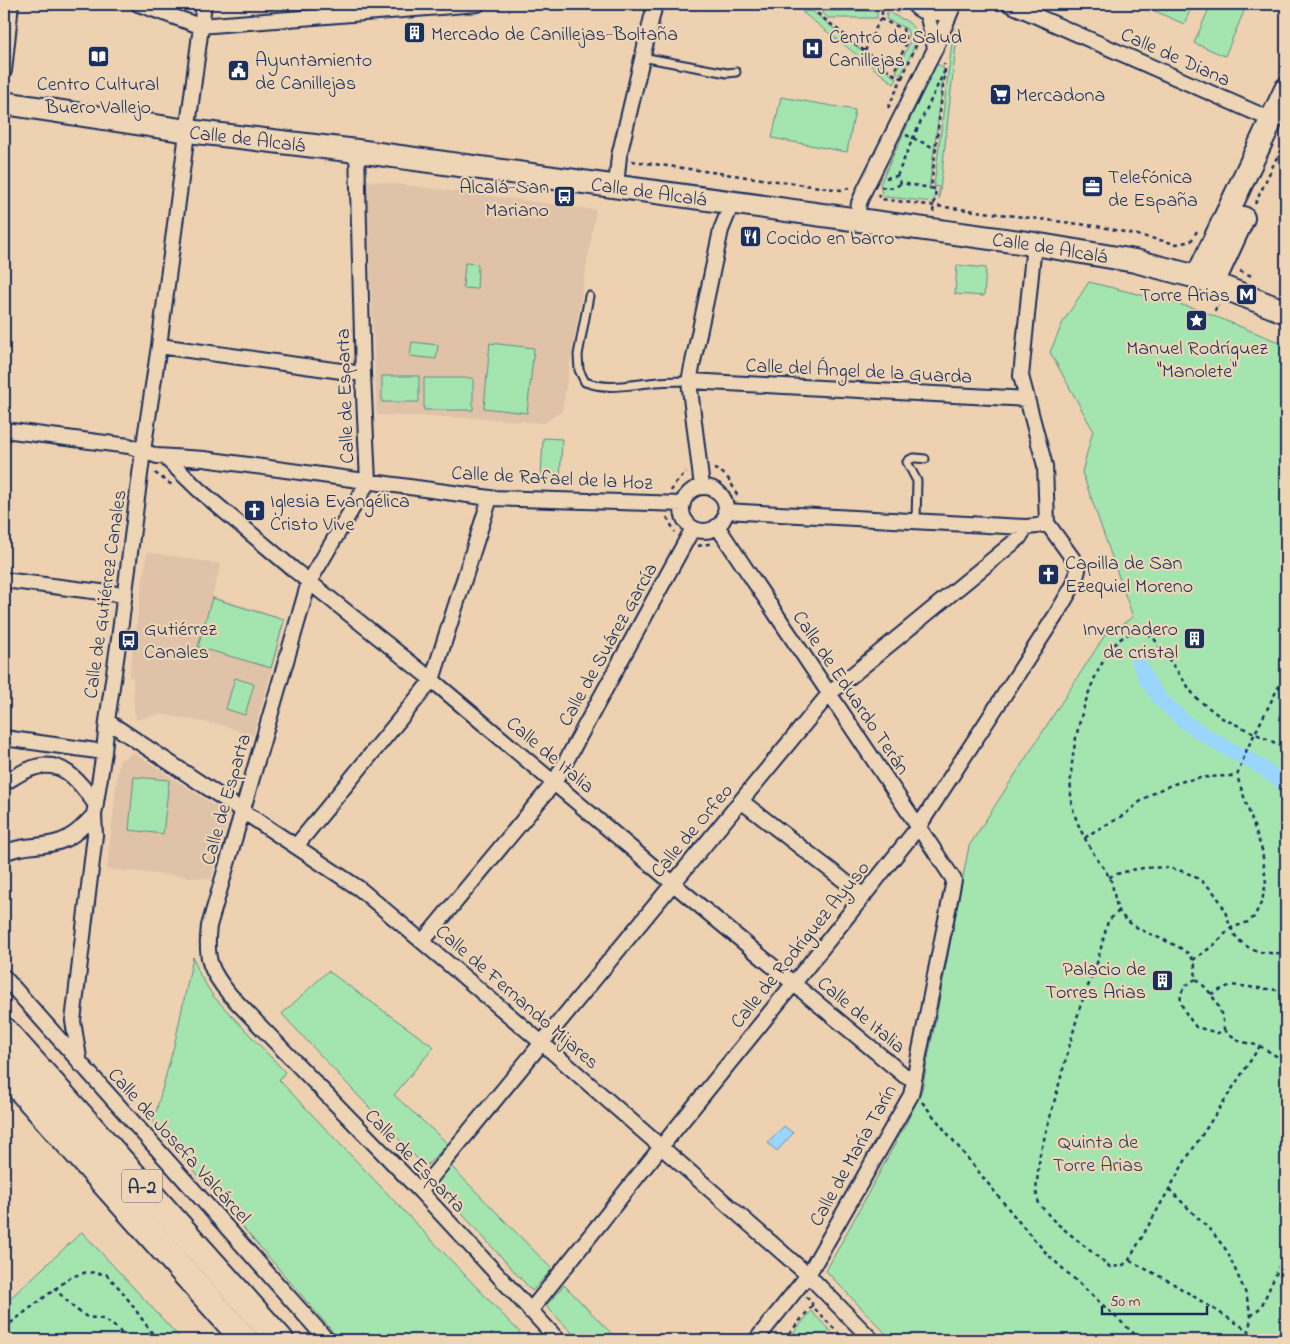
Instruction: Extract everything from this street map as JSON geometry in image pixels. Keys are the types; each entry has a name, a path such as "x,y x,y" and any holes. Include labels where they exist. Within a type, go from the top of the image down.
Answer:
{"highway":[{"name":"A-2","path":"4,1031 280,1340"},
{"name":"A-2","path":"4,1070 244,1340"},
{"name":"A-2","path":"4,1098 79,1176 176,1265"},
{"path":"202,1293 238,1340"}],"main road":[{"path":"1205,280 1279,122 1286,89"},
{"name":"Calle de Alcalá","path":"4,103 188,131 357,151 732,203 929,228 1034,244 1135,261 1205,280 1286,312"},
{"path":"1205,280 1214,240 1279,122"}],"street":[{"path":"4,71 11,4"},
{"path":"138,4 200,26 478,4"},
{"name":"Calle de Gutiérrez Canales","path":"80,1064 73,1021 95,835 95,810 204,4"},
{"path":"910,9 935,14 943,12 953,4"},
{"path":"857,219 859,203 865,189 935,48 953,4"},
{"name":"Calle de Diana","path":"1009,4 1279,122"},
{"path":"616,186 619,156 642,57 658,5"},
{"path":"927,13 935,48"},
{"name":"Calle de Esparta","path":"357,151 368,482 309,582 208,926 209,962 216,978 230,996 420,1191 558,1340"},
{"path":"702,487 689,381 721,230 732,203"},
{"path":"726,511 1026,527 1037,526 1047,522 1045,466 1021,376 1034,244"},
{"path":"159,346 363,374"},
{"name":"Calle del Ángel de la Guarda","path":"689,381 1027,399"},
{"name":"Calle de Rafael de la Hoz","path":"4,430 129,446 157,456 204,459 490,498 683,504"},
{"name":"Calle de Italia","path":"165,457 198,490 432,680 905,1076 915,1076"},
{"path":"702,487 719,494 723,499 726,511 717,526 706,531 694,528 684,518 683,504 690,492 702,487"},
{"path":"296,846 432,680 490,498"},
{"name":"Calle de Rodríguez Ayuso","path":"530,1311 919,826 1056,615 1074,584 1078,570 1073,559 1047,522"},
{"name":"Calle de Eduardo Terán","path":"717,526 954,880"},
{"name":"Calle de Orfeo","path":"420,1191 829,694 1018,538 1026,527"},
{"name":"Calle de Suárez García","path":"423,941 554,783 694,528"},
{"path":"4,580 125,596"},
{"name":"Calle de Fernando Mijares","path":"106,721 360,889 542,1043 808,1275 872,1340"},
{"path":"4,738 104,752"},
{"path":"4,783 29,769 49,765 67,771 82,785 95,810 79,831 60,841 11,849 4,852"},
{"path":"741,801 864,896"},
{"name":"Calle de María Tarín","path":"756,1340 808,1275 911,1095 954,880"},
{"name":"Calle de Josefa Valcárcel","path":"4,977 327,1340"}],"lane":[{"path":"642,57 726,74 736,72"},
{"path":"590,296 578,355 579,370 585,382 597,386 618,387 689,381"},
{"path":"916,521 917,481 907,462 910,459 925,459"}],"path":[{"path":"658,5 817,8 882,5 910,9"},
{"path":"865,51 880,19 882,5"},
{"path":"817,8 817,13 893,74 902,78"},
{"path":"880,19 903,29 907,42 893,74"},
{"path":"886,114 923,30 931,28"},
{"path":"931,188 945,70 943,61"},
{"path":"901,183 898,176 913,138 945,70"},
{"path":"1254,206 1286,138"},
{"path":"630,157 631,161 842,190 848,189 853,185 865,189"},
{"path":"883,178 898,176"},
{"path":"901,183 936,189 935,206 929,228"},
{"path":"901,183 897,187 890,189 880,186 878,192 880,199 1102,227 1177,244 1191,240 1197,231 1214,240"},
{"path":"1240,271 1254,277"},
{"path":"1215,311 1217,305 1221,307"},
{"path":"662,513 667,516"},
{"path":"1224,1030 1224,1020 1211,994 1196,979 1194,960 1186,951 1140,930 1128,922 1119,911 1109,877 1085,838 1072,806 1070,782 1073,750 1087,698 1098,667 1119,640 1138,630 1152,637 1196,698 1222,718 1286,748"},
{"path":"1194,960 1214,946 1231,928 1248,922 1254,917 1262,902 1266,883 1262,850 1237,776 1247,749 1286,672"},
{"path":"1085,838 1094,830 1107,825 1163,788 1197,777 1237,776"},
{"path":"1109,877 1132,869 1155,867 1178,869 1199,878 1212,890 1223,906 1231,928 1238,940 1255,951 1286,953"},
{"path":"1119,911 1108,921 1097,963 1080,1007 1040,1154 1036,1191 1039,1204 1054,1221 1110,1267 1122,1266 1129,1260 1185,1161 1260,1046"},
{"path":"1196,979 1185,984 1180,994 1182,1005 1196,1027 1218,1033 1224,1030"},
{"path":"1211,994 1232,985 1286,991"},
{"path":"1224,1030 1239,1041 1260,1046 1286,1062"},
{"path":"911,1095 919,1098 1048,1255 1141,1340"},
{"path":"1169,1189 1213,1233 1227,1251 1241,1282 1251,1316 1250,1340"},
{"path":"1251,1316 1261,1307 1286,1252"},
{"path":"1129,1260 1169,1280 1249,1331"},
{"path":"4,1328 70,1277 87,1272 106,1274 122,1291 157,1340"},
{"path":"54,1288 74,1308 87,1317 103,1319 117,1328 127,1340"},
{"path":"784,1340 812,1304 845,1340"}],"shaded area":[{"path":"366,180 596,210 562,411 544,423 481,418 377,415"},
{"path":"147,552 221,564 212,596 286,619 253,736 226,726 160,714 136,720 133,677 129,677"},
{"path":"134,753 229,815 211,879 107,869 119,761"}],"green space":[{"path":"1139,4 1193,4 1184,24"},
{"path":"1211,4 1247,4 1225,56 1194,43"},
{"path":"812,11 897,79 894,84 802,12"},
{"path":"821,11 877,11 877,18 828,18"},
{"path":"887,12 909,23 915,34 913,48 901,75 896,72 910,42 907,29 886,19"},
{"path":"958,28 939,199 939,187 934,186 953,35"},
{"path":"936,64 943,67 944,73 929,189 935,190 934,202 886,197 882,195 880,184"},
{"path":"781,97 855,110 847,152 772,138"},
{"path":"465,263 478,264 477,289 463,288"},
{"path":"957,265 986,268 984,296 955,294"},
{"name":"Quinta de Torre Arias","path":"1089,282 1194,308 1286,345 1286,1340 892,1340 826,1271 908,1120 922,1090 969,846 1105,635 1133,617 1082,472 1093,430 1050,352 1063,322"},
{"path":"412,342 438,345 436,359 410,356"},
{"path":"490,343 534,348 527,413 484,408"},
{"path":"382,376 419,376 419,402 382,402"},
{"path":"424,378 473,378 473,410 424,410"},
{"path":"543,438 562,439 560,479 541,478"},
{"path":"212,598 284,620 271,668 198,647"},
{"path":"235,678 254,684 245,715 226,709"},
{"path":"134,777 169,780 163,834 129,830"},
{"path":"193,957 200,975 213,996 285,1072 279,1080 527,1340 340,1340 153,1123 175,1042"},
{"path":"328,971 434,1047 394,1095 448,1144 425,1167 282,1014"},
{"path":"450,1165 552,1269 532,1291 436,1185"},
{"path":"82,1232 182,1340 4,1340 4,1304"},
{"path":"564,1285 618,1340 579,1340 546,1306"},
{"path":"811,1311 839,1340 788,1340"}],"water":[{"path":"784,1126 793,1133 777,1151 768,1143"}],"waterway":[{"path":"1136,654 1146,679 1160,699 1185,722 1217,743 1255,763 1286,785"}],"place":[{"name":"Mercado de Canillejas-Boltaña","path":"415,33"},
{"name":"Centro de Salud Canillejas","path":"813,48"},
{"name":"Centro Cultural Buero Vallejo","path":"98,57"},
{"name":"Ayuntamiento de Canillejas","path":"239,71"},
{"name":"Mercadona","path":"1000,94"},
{"name":"Telefónica de España","path":"1092,187"},
{"name":"Alcalá-San Mariano","path":"565,197"},
{"name":"Cocido en barro","path":"750,237"},
{"name":"Torre Arias","path":"1246,294"},
{"name":"Manuel Rodríguez \"Manolete\"","path":"1197,321"},
{"name":"Iglesia Evangélica Cristo Vive","path":"254,511"},
{"name":"Capilla de San Ezequiel Moreno","path":"1049,574"},
{"name":"Invernadero de cristal","path":"1194,639"},
{"name":"Gutiérrez Canales","path":"128,640"},
{"name":"Palacio de Torres Arias","path":"1162,980"}]}
